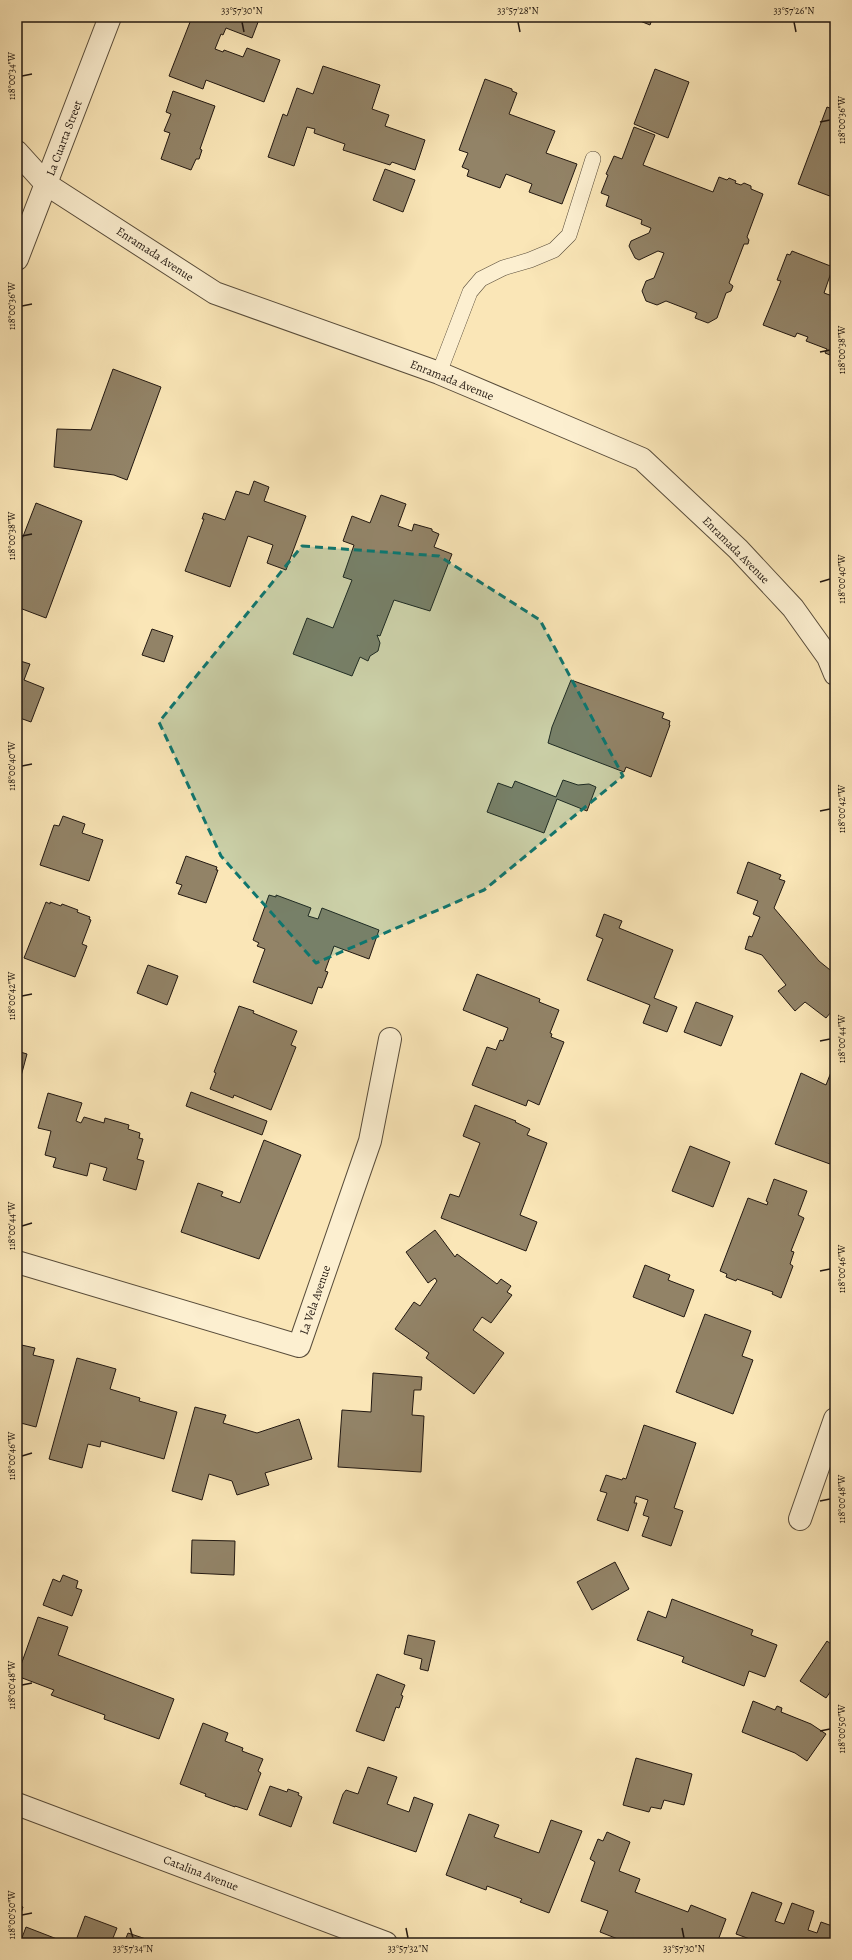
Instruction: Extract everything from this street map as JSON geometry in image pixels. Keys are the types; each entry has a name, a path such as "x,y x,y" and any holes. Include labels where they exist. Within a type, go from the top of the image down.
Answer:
{"street":[{"name":"La Cuarta Street","path":"17,259 110,17"},
{"name":"Enramada Avenue","path":"17,152 46,184 215,293 439,373 642,459 738,549 793,608 828,657 835,674"},
{"name":"La Vela Avenue","path":"17,1262 299,1346 370,1141 390,1039"},
{"path":"800,1519 835,1419"},
{"name":"Catalina Avenue","path":"17,1804 386,1943"}],"lane":[{"path":"439,373 470,292 481,279 503,268 530,260 554,250 570,235 593,159"}],"highlighted area":[{"path":"302,546 439,556 540,620 623,776 484,890 316,963 221,856 159,722"}],"building":[{"path":"192,17 260,17 252,38 226,28 223,35 221,34 215,49 223,52 224,50 243,57 247,48 280,60 264,102 206,80 203,89 169,76"},
{"path":"630,17 653,17 650,25"},
{"path":"323,66 380,85 372,109 389,115 385,126 425,140 415,170 392,162 390,165 343,150 345,144 314,133 315,129 307,127 294,166 268,157 283,114 287,116 297,88 313,94"},
{"path":"655,69 689,82 668,138 634,124"},
{"path":"485,79 512,89 512,91 517,93 509,114 555,131 546,153 577,164 562,204 529,192 532,184 506,174 500,188 467,176 469,170 462,167 468,153 459,150"},
{"path":"173,91 215,106 200,149 202,150 199,159 196,159 191,170 161,159 170,133 164,131 171,114 166,112"},
{"path":"827,107 835,110 835,198 798,184"},
{"path":"634,127 655,135 643,165 713,192 719,177 727,180 729,178 736,181 735,183 741,185 744,183 751,186 751,189 763,194 747,237 749,240 748,244 744,244 729,283 733,286 731,291 726,293 717,318 708,323 695,318 697,313 666,301 657,305 646,301 642,291 646,281 654,278 664,253 658,251 639,260 635,258 629,246 631,241 649,233 651,228 641,224 642,220 606,206 609,196 601,193 608,175 606,174 614,156 622,159"},
{"path":"385,169 415,180 403,212 373,200"},
{"path":"792,251 833,267 824,293 835,297 835,357 825,353 827,349 806,341 808,337 797,333 795,337 763,325 781,281 777,280 787,254 790,255"},
{"path":"113,369 161,387 127,480 114,475 54,467 57,429 91,430"},
{"path":"254,481 269,487 264,501 306,516 286,570 267,563 273,545 248,536 230,587 185,571 204,519 202,519 204,513 225,520 236,491 249,495"},
{"path":"381,495 406,504 398,526 412,531 414,524 432,529 432,531 439,534 434,547 452,554 430,611 394,600 380,636 377,635 380,643 378,651 370,656 368,661 360,657 352,676 293,654 307,618 333,628 352,580 343,577 354,545 343,541 352,516 370,523"},
{"path":"36,503 82,521 46,618 17,607 17,552"},
{"path":"152,629 173,636 164,662 142,655"},
{"path":"17,660 30,664 24,680 44,688 31,722 17,717"},
{"path":"571,680 664,713 662,718 670,721 670,725 651,777 626,767 624,772 548,743 552,727"},
{"path":"563,780 578,785 589,784 596,787 587,811 557,799 544,833 487,812 498,783 512,788 515,781 556,797"},
{"path":"63,816 85,824 82,833 103,840 89,881 40,865 54,825 59,826"},
{"path":"186,856 217,867 216,870 218,870 206,903 178,894 182,885 176,883"},
{"path":"748,862 781,875 779,879 785,881 774,908 819,961 835,974 835,1007 826,1018 805,1002 795,1011 778,991 786,985 762,955 745,949 749,936 752,937 760,917 753,914 758,901 737,893"},
{"path":"269,895 276,897 276,895 311,908 308,916 318,919 322,908 379,930 369,959 334,946 325,971 328,972 322,988 318,987 312,1004 253,982 265,949 257,946 259,943 253,940"},
{"path":"46,902 61,906 62,904 78,910 77,912 90,917 89,919 91,920 82,944 87,946 75,977 24,958"},
{"path":"604,914 622,921 619,928 673,950 654,998 677,1007 667,1032 643,1023 650,1005 587,980 603,939 596,936"},
{"path":"148,965 178,976 167,1005 137,993"},
{"path":"477,974 540,999 539,1002 559,1010 550,1033 552,1034 551,1037 564,1042 539,1105 528,1100 526,1106 472,1085 487,1047 496,1050 500,1040 503,1041 508,1028 463,1010"},
{"path":"696,1002 733,1016 721,1046 684,1032"},
{"path":"239,1006 254,1011 253,1013 297,1031 291,1045 296,1047 271,1110 234,1095 233,1098 210,1089 216,1073 214,1072"},
{"path":"17,1051 27,1054 17,1091"},
{"path":"835,1062 835,1151 830,1164 775,1144 801,1073 826,1085"},
{"path":"191,1092 267,1121 262,1135 186,1106"},
{"path":"48,1093 82,1103 76,1121 81,1123 84,1117 104,1123 105,1118 129,1125 128,1129 140,1133 139,1138 143,1139 137,1159 144,1161 136,1190 103,1180 107,1168 90,1163 87,1176 53,1167 56,1158 45,1155 51,1131 38,1128"},
{"path":"475,1105 516,1121 515,1122 530,1129 527,1135 547,1143 520,1215 537,1222 526,1251 441,1218 450,1194 459,1197 480,1143 463,1136"},
{"path":"264,1140 301,1155 259,1259 181,1232 198,1183 223,1192 221,1196 240,1203"},
{"path":"690,1146 730,1162 713,1207 672,1191"},
{"path":"774,1179 807,1191 798,1215 804,1218 791,1251 794,1252 790,1264 793,1266 781,1298 772,1294 773,1292 737,1279 736,1281 726,1277 727,1274 720,1271 748,1198 767,1205 768,1202 766,1201"},
{"path":"435,1230 455,1257 457,1254 497,1284 501,1279 511,1286 507,1292 512,1295 491,1323 482,1317 473,1330 504,1353 474,1394 426,1358 429,1353 395,1329 414,1302 420,1306 437,1281 435,1278 428,1283 406,1252"},
{"path":"645,1265 670,1275 668,1280 694,1290 684,1317 633,1297"},
{"path":"705,1314 751,1331 742,1356 753,1360 733,1414 676,1392"},
{"path":"17,1344 35,1348 33,1355 54,1360 36,1427 17,1422"},
{"path":"77,1358 116,1369 110,1389 140,1398 139,1401 177,1412 164,1459 101,1441 100,1447 88,1444 82,1468 49,1459"},
{"path":"373,1373 422,1377 421,1390 414,1390 412,1415 424,1416 421,1472 338,1467 342,1410 371,1412"},
{"path":"195,1407 226,1415 223,1423 257,1433 299,1419 312,1459 265,1473 269,1485 237,1495 232,1481 209,1474 202,1500 172,1491"},
{"path":"644,1425 696,1443 674,1508 683,1511 671,1546 642,1536 649,1517 643,1515 648,1500 636,1496 634,1503 637,1503 628,1531 597,1520 607,1493 600,1491 606,1475 622,1480 623,1478 626,1479"},
{"path":"192,1540 235,1541 234,1575 191,1573"},
{"path":"615,1562 629,1589 592,1610 577,1582"},
{"path":"63,1575 78,1581 76,1588 82,1590 72,1616 43,1605 53,1579 60,1582"},
{"path":"672,1599 753,1630 751,1635 777,1645 765,1677 749,1671 744,1686 682,1662 684,1657 637,1640 648,1611 666,1618"},
{"path":"38,1617 68,1627 58,1655 174,1699 159,1739 104,1719 105,1715 51,1695 54,1690 17,1676"},
{"path":"408,1635 435,1641 428,1671 420,1669 422,1659 404,1654"},
{"path":"827,1641 835,1647 835,1685 826,1698 800,1681"},
{"path":"377,1674 405,1685 401,1695 403,1696 399,1708 396,1707 384,1741 356,1731"},
{"path":"753,1701 775,1710 777,1706 782,1708 781,1712 811,1724 826,1734 807,1761 795,1753 742,1732"},
{"path":"203,1723 228,1733 225,1741 243,1748 242,1751 263,1759 258,1771 261,1773 247,1810 205,1796 206,1794 180,1784"},
{"path":"636,1758 692,1774 684,1805 664,1800 661,1809 651,1807 649,1812 623,1805"},
{"path":"368,1767 397,1777 387,1804 409,1812 414,1797 433,1804 416,1852 333,1823 343,1794 346,1790 358,1794"},
{"path":"270,1786 287,1792 288,1789 299,1793 298,1795 302,1797 291,1827 259,1815"},
{"path":"469,1814 499,1825 494,1837 539,1853 551,1820 582,1831 549,1913 520,1902 522,1899 487,1886 486,1890 446,1875"},
{"path":"607,1832 630,1842 619,1871 640,1879 635,1892 688,1912 691,1905 726,1919 717,1943 628,1943 600,1932 608,1911 581,1901 595,1862 590,1859 598,1839 603,1841"},
{"path":"752,1892 782,1903 775,1921 784,1924 792,1903 814,1911 808,1930 817,1933 821,1922 835,1927 835,1943 761,1943 736,1934"},
{"path":"17,1904 23,1907 17,1925"},
{"path":"85,1916 117,1928 111,1943 75,1943"},
{"path":"26,1927 57,1939 55,1943 20,1943"},
{"path":"128,1933 158,1943 124,1943"}]}
